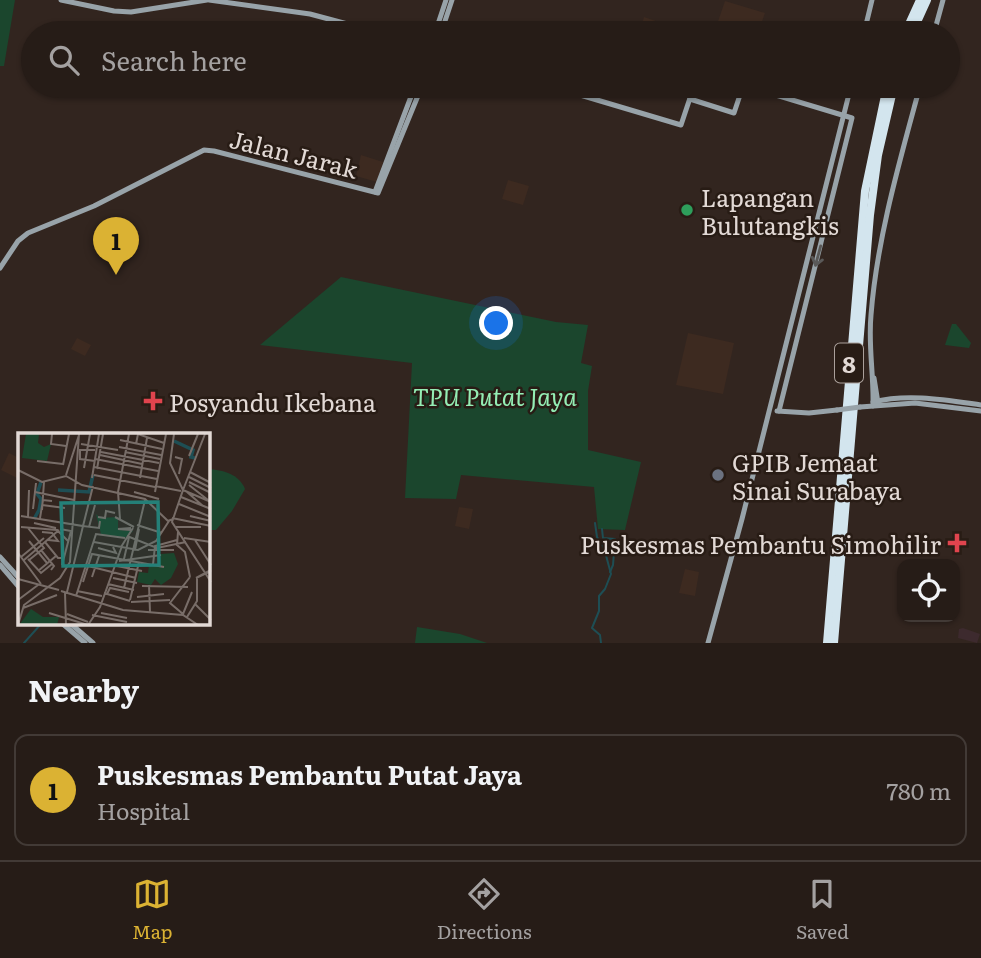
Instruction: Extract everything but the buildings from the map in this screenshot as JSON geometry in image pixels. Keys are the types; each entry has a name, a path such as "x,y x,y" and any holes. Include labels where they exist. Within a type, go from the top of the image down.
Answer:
{"highway":[{"path":"910,21 920,0"},
{"path":"917,21 927,0"},
{"name":"8","path":"827,643 865,191 884,98"},
{"name":"8","path":"834,643 870,215 878,155 891,98"}],"street":[{"path":"61,0 114,11 135,12 208,0 334,21"},
{"path":"440,21 449,0"},
{"path":"444,21 449,0"},
{"path":"867,21 872,0"},
{"path":"937,21 943,0"},
{"path":"389,164 411,98"},
{"path":"389,164 417,98"},
{"path":"590,98 681,125 690,99 734,113 740,98"},
{"path":"779,411 852,118 784,98"},
{"path":"708,643 770,410 848,98"},
{"path":"874,404 871,318 881,247 917,98"},
{"name":"Jalan Jarak","path":"0,268 22,237 94,206 199,152 209,150 376,192 389,164"},
{"path":"831,168 840,171"},
{"path":"802,278 811,281"},
{"path":"796,303 805,305"},
{"path":"785,349 794,351"},
{"path":"871,365 880,394 887,399"},
{"path":"874,404 875,383"},
{"path":"770,410 809,413 860,407 887,399 950,404 981,411"},
{"path":"874,404 981,405"},
{"path":"0,557 18,577"},
{"path":"0,565 18,586"},
{"path":"65,626 85,643"},
{"path":"73,626 93,643"}],"shaded area":[{"path":"725,1 765,13 762,21 718,21"},
{"path":"361,155 383,162 377,182 356,176"},
{"path":"508,180 529,186 523,205 502,199"},
{"path":"688,333 734,343 723,394 676,385"},
{"path":"77,338 91,345 85,356 71,349"},
{"path":"9,453 18,458 17,478 1,470"},
{"path":"459,507 473,509 469,529 455,526"},
{"path":"685,569 699,572 695,596 679,593"},
{"path":"959,629 980,634 977,643 958,638"}],"green space":[{"path":"0,0 15,0 4,66 0,66"},
{"name":"TPU Putat Jaya","path":"341,277 556,322 588,325 581,363 592,366 588,391 588,450 641,462 625,530 598,529 594,487 461,475 456,499 405,498 412,363 260,345"},
{"path":"952,324 956,324 971,343 969,348 945,345"},
{"path":"210,469 230,474 239,480 245,489 216,530 210,530"},
{"path":"417,627 460,634 487,643 415,643"}],"waterway":[{"path":"595,523 597,537 604,548 611,574 599,596 599,611 592,628 600,635 601,643"},
{"path":"602,529 603,538 615,539 610,572"},
{"path":"24,643 39,626"}],"place":[{"name":"Lapangan Bulutangkis","path":"687,210"},
{"name":"Puskesmas Pembantu Putat Jaya","path":"116,275"},
{"name":"Posyandu Ikebana","path":"153,401"},
{"name":"GPIB Jemaat Sinai Surabaya","path":"718,475"},
{"name":"Puskesmas Pembantu Simohilir","path":"957,543"}]}
